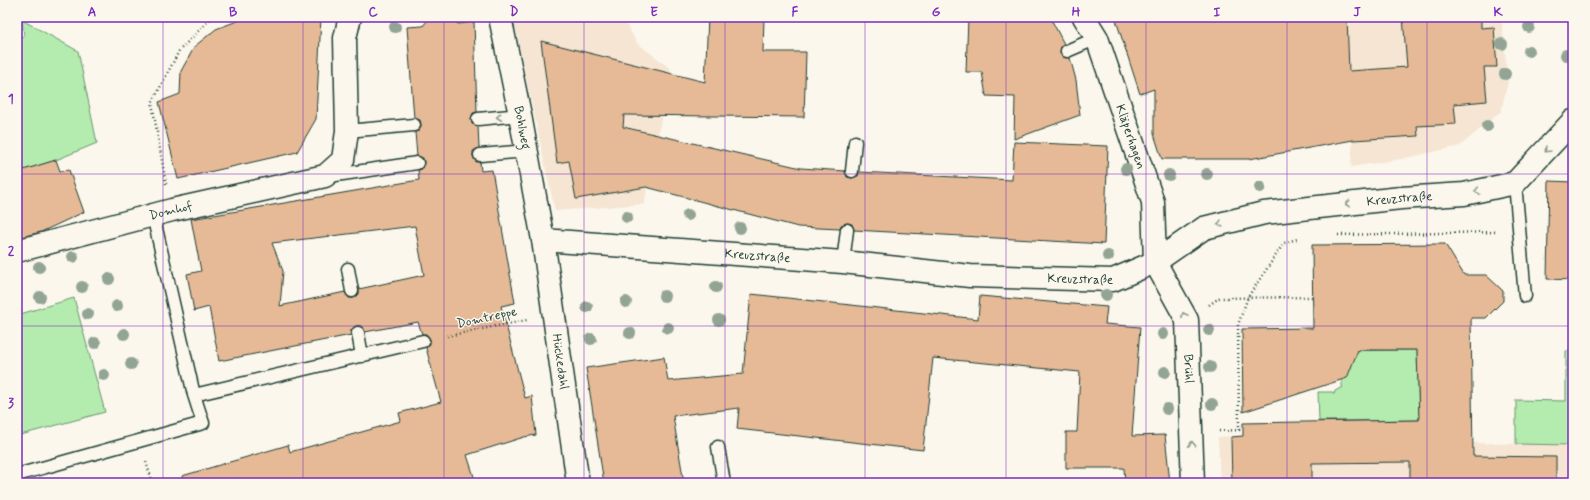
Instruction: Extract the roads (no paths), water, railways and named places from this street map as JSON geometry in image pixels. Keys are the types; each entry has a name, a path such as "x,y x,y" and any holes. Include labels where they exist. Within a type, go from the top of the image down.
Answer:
{"street":[{"name":"Domhof","path":"17,251 162,212 325,176 343,160 347,131 345,38 350,17"},
{"name":"Bohlweg","path":"500,17 544,240"},
{"name":"Kläperhagen","path":"1084,17 1097,38 1152,202 1155,262"},
{"path":"1515,183 1573,121"},
{"name":"Kreuzstraße","path":"544,240 843,262 970,276 1113,280 1155,262 1204,228 1264,213 1401,198 1464,194 1515,183"},
{"name":"Hückedahl","path":"544,240 578,483"},
{"name":"Brühl","path":"1155,262 1187,320 1193,483"}],"lane":[{"path":"1068,50 1097,38"},
{"path":"478,119 520,115"},
{"path":"347,131 414,125"},
{"path":"852,171 855,142"},
{"path":"480,155 527,151"},
{"name":"Domhof","path":"325,176 417,163"},
{"path":"1515,183 1525,296"},
{"path":"17,475 203,424 194,395 162,212"},
{"path":"843,262 846,230"},
{"path":"348,269 352,291"},
{"path":"358,333 362,356"},
{"path":"194,395 423,341"},
{"path":"718,447 724,483"}]}
